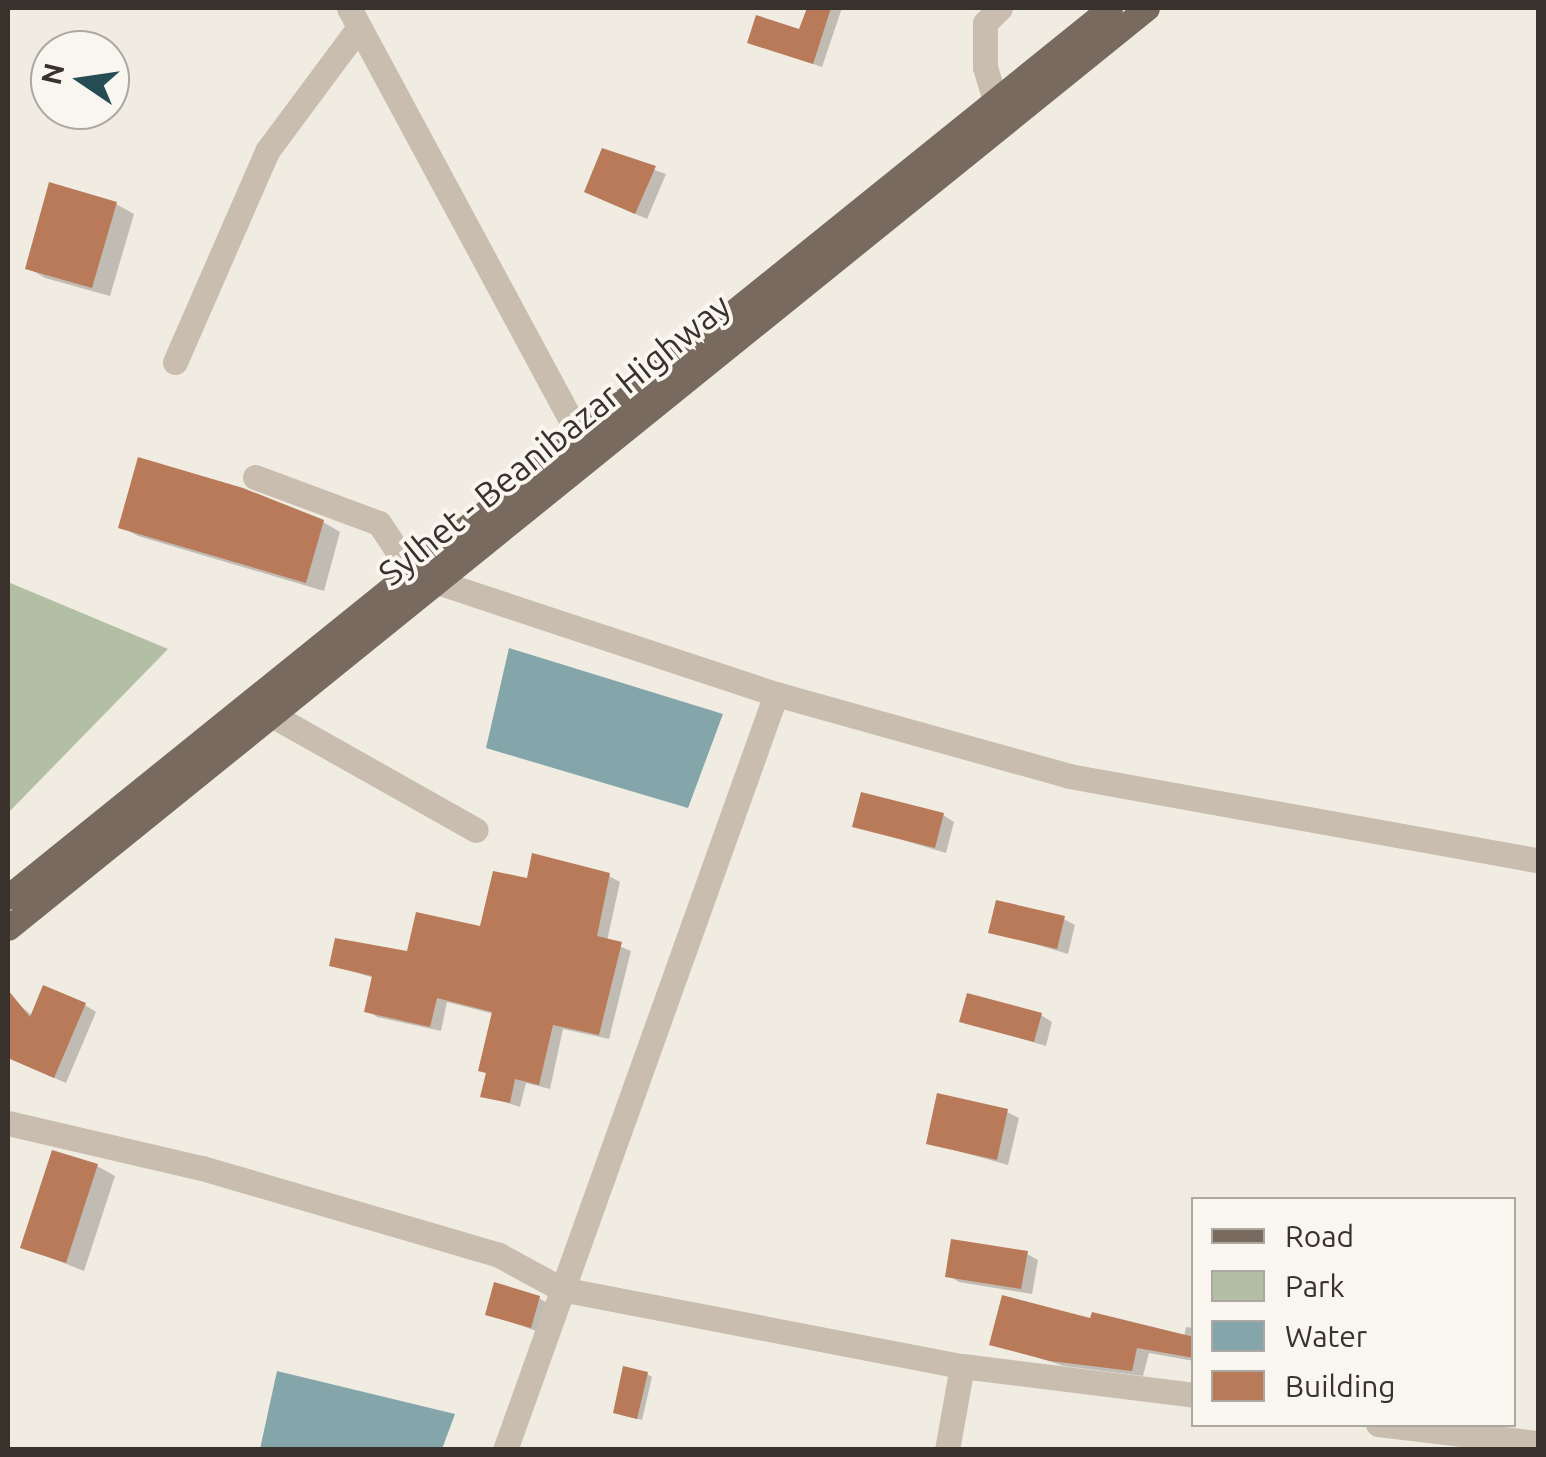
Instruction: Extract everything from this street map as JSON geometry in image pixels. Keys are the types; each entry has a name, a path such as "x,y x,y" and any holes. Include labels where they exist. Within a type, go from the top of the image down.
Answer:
{"main road":[{"name":"Sylhet - Beanibazar Highway","path":"8,897 1110,8"},
{"name":"Sylhet - Beanibazar Highway","path":"8,928 1147,8"}],"street":[{"path":"995,100 985,67 986,24 1000,8"},
{"path":"175,362 267,150 354,18 578,436"},
{"path":"254,477 379,524 410,570"},
{"path":"434,581 776,694 1069,776 1538,860"},
{"path":"505,1450 776,694"},
{"path":"270,714 476,830"},
{"path":"8,1123 202,1168 413,1229 499,1255 561,1289 962,1366 1191,1395"},
{"path":"947,1450 962,1366"},
{"path":"1402,1427 1538,1444"}],"green space":[{"path":"8,582 168,649 8,813"}],"water":[{"path":"509,648 723,714 688,808 486,748"},
{"path":"277,1371 455,1414 442,1449 260,1449"}],"building":[{"path":"807,8 831,8 813,64 747,43 756,15 799,29"},
{"path":"602,148 656,166 635,214 584,192"},
{"path":"49,182 117,202 92,288 25,269"},
{"path":"138,457 243,488 324,520 306,583 118,528"},
{"path":"861,792 944,813 935,848 852,827"},
{"path":"532,853 610,873 597,936 622,942 599,1035 553,1025 539,1085 515,1079 510,1103 480,1097 486,1073 478,1071 492,1012 437,998 430,1027 364,1012 372,976 329,966 335,938 407,951 416,912 480,926 493,871 527,878"},
{"path":"996,900 1065,916 1057,949 988,933"},
{"path":"43,985 86,1003 54,1078 8,1058 8,990 30,1017"},
{"path":"967,993 1042,1013 1034,1042 959,1022"},
{"path":"937,1093 1008,1109 997,1160 926,1144"},
{"path":"52,1150 98,1164 66,1263 20,1248"},
{"path":"951,1239 1028,1251 1021,1289 945,1277"},
{"path":"494,1282 540,1296 531,1328 485,1315"},
{"path":"1002,1295 1090,1318 1092,1312 1191,1336 1191,1357 1137,1348 1132,1371 1050,1361 989,1345"},
{"path":"623,1366 648,1372 637,1419 613,1413"}]}
